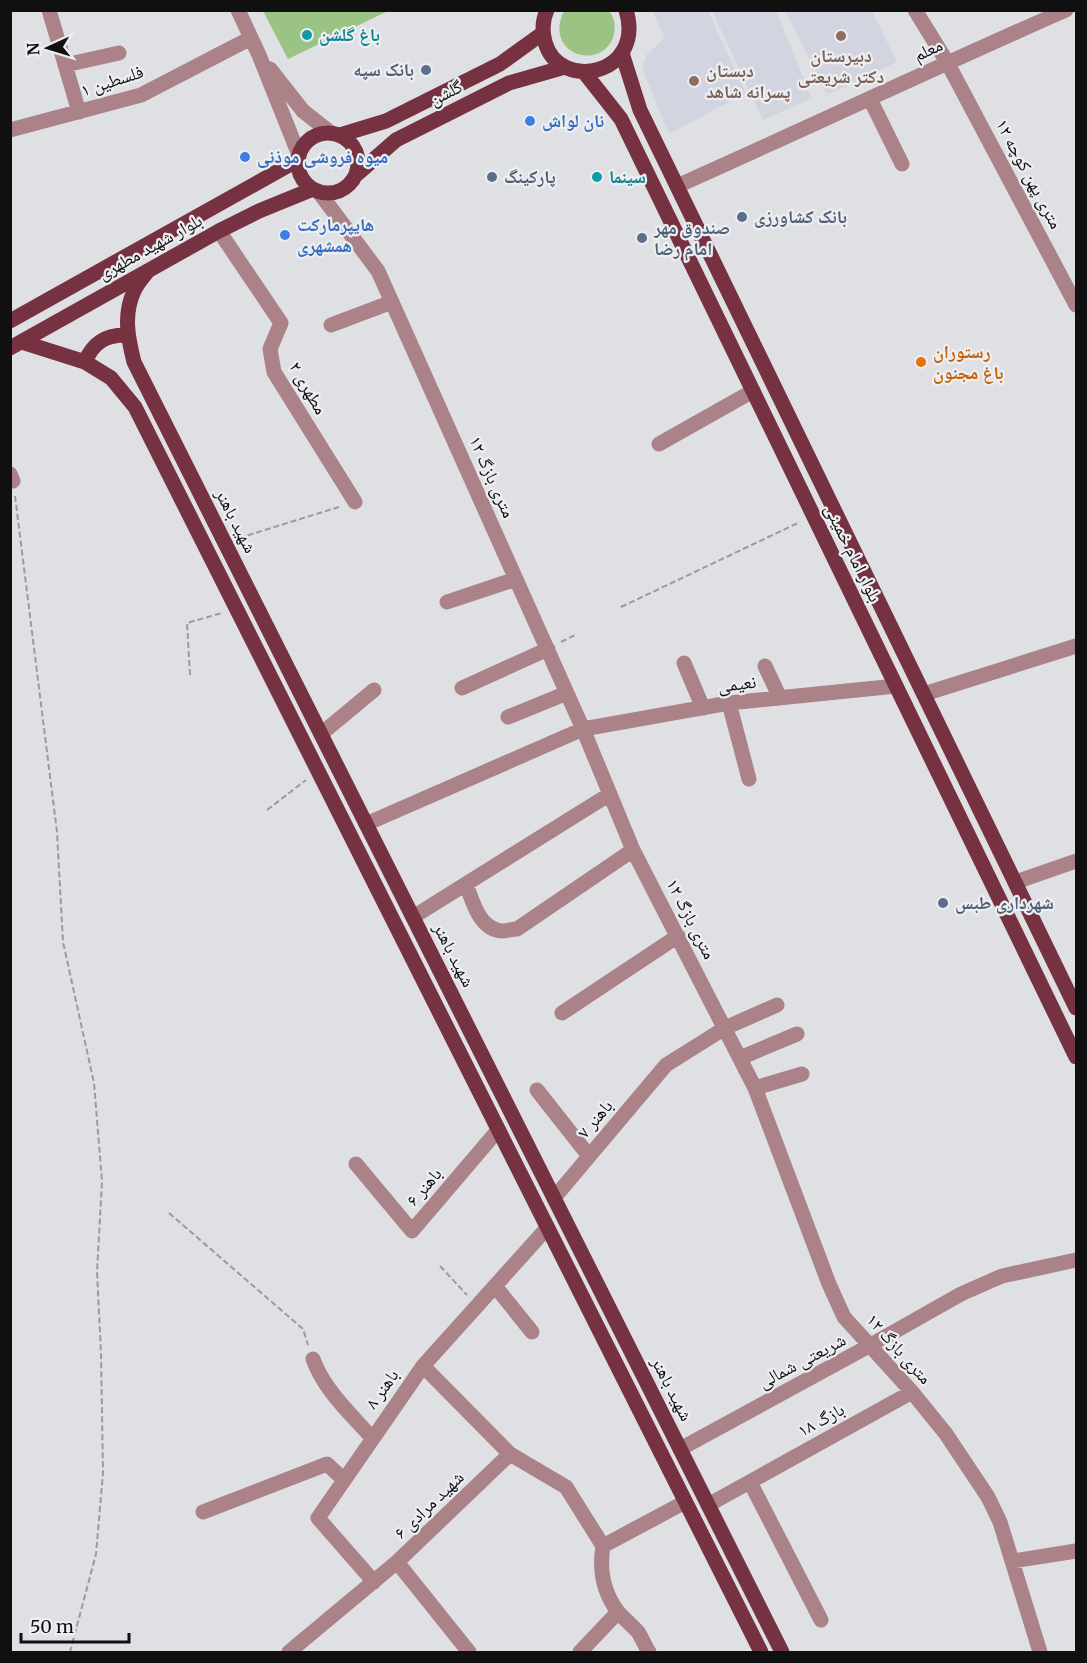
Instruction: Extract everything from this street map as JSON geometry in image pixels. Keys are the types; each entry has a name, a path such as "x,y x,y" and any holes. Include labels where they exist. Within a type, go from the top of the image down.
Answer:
{"main road":[{"path":"547,10 543,24 546,47 565,67 584,72 599,70 612,64 622,53 630,32 626,10"},
{"name":"گلشن","path":"335,134 386,122 500,64 543,33"},
{"name":"بلوار امام خمینی","path":"622,53 640,110 1077,1008"},
{"name":"گلشن","path":"356,175 396,140 509,83 565,67"},
{"name":"بلوار امام خمینی","path":"584,72 621,119 1077,1057"},
{"path":"335,134 348,140 354,147 358,166 356,175 350,184 343,189 326,193 306,184 298,169 298,158 302,147 314,136 335,134"},
{"name":"بلوار شهید مطهری","path":"10,321 298,158"},
{"name":"بلوار شهید مطهری","path":"16,345 219,231 259,211 315,190"},
{"name":"شهید باهنر","path":"148,271 134,290 128,312 128,335 134,362 782,1653"},
{"path":"85,362 89,351 96,343 106,337 128,335"},
{"path":"16,345 85,362 111,378 135,407 761,1653"},
{"path":"349,833 366,824"}],"street":[{"path":"49,10 79,112"},
{"path":"238,10 259,55 298,158"},
{"name":"۱۲ متری پهن کوچه","path":"915,10 947,62 1077,305"},
{"name":"معلم","path":"677,186 1066,10"},
{"name":"فلسطین ۱","path":"10,130 141,95 251,38"},
{"path":"65,65 119,53"},
{"path":"259,55 303,111 335,134"},
{"path":"870,99 902,164"},
{"name":"۱۲ متری بازگ","path":"315,190 378,271 548,649 633,850 755,1088 829,1284 844,1317 912,1392 946,1434 988,1497 1000,1522 1040,1653"},
{"name":"مطهری ۲","path":"219,231 281,323 270,349 274,372 355,502"},
{"path":"331,325 392,302"},
{"path":"659,444 753,391"},
{"path":"447,602 516,579"},
{"path":"924,694 1077,646"},
{"path":"462,688 548,649"},
{"path":"684,663 703,708"},
{"path":"765,666 780,698"},
{"name":"نعیمی","path":"366,824 583,729 729,703 896,686"},
{"path":"321,734 374,690"},
{"path":"508,717 567,693"},
{"path":"729,703 749,779"},
{"path":"413,917 610,794"},
{"path":"466,884 477,913 486,924 503,931 517,929 633,850"},
{"path":"1016,882 1077,861"},
{"path":"562,1012 678,936"},
{"name":"باهنر ۷","path":"554,1198 666,1065 725,1028 777,1005"},
{"path":"740,1058 797,1034"},
{"path":"755,1088 802,1074"},
{"path":"537,1090 589,1156"},
{"name":"باهنر ۶","path":"356,1164 412,1231 498,1130"},
{"name":"باهنر ۸","path":"374,1582 318,1518 423,1366 547,1228"},
{"name":"شریعتی شمالی","path":"680,1449 961,1294 1002,1276 1077,1260"},
{"path":"495,1286 532,1332"},
{"path":"313,1359 324,1383 372,1438"},
{"path":"423,1366 510,1454 566,1487 603,1546 602,1576 606,1592 618,1612 639,1634 649,1653"},
{"name":"بازگ ۱۸","path":"708,1505 912,1392"},
{"name":"شهید مرادی ۶","path":"289,1653 397,1562 510,1454"},
{"path":"203,1512 327,1464 344,1480"},
{"path":"750,1482 821,1620"},
{"path":"603,1546 685,1502"},
{"path":"1013,1561 1077,1551"},
{"path":"397,1562 469,1653"},
{"path":"580,1653 618,1612"}],"path":[{"path":"12,478 57,832 63,942 94,1083 102,1181 97,1272 103,1473 96,1554 70,1653"},
{"path":"225,543 355,502"},
{"path":"621,607 814,516"},
{"path":"190,675 187,622 236,609"},
{"path":"548,649 577,634"},
{"path":"267,810 318,771"},
{"path":"169,1213 303,1329 313,1359"},
{"path":"440,1266 477,1306"}],"shaded area":[{"name":"دبستان پسرانه شاهد","path":"652,11 708,11 746,93 669,134 642,68 646,55 665,38"},
{"path":"712,11 776,11 812,98 763,120"},
{"name":"دبیرستان دکتر شریعتی","path":"785,11 872,11 897,62 827,95"}],"green space":[{"name":"باغ گلشن","path":"263,11 388,11 288,59"},
{"path":"564,11 609,11 614,20 614,31 613,38 606,48 596,54 586,55 575,53 567,47 561,38 560,26"}],"place":[{"name":"باغ گلشن","path":"307,35"},
{"name":"دبیرستان دکتر شریعتی","path":"841,36"},
{"name":"بانک سپه","path":"426,70"},
{"name":"دبستان پسرانه شاهد","path":"694,81"},
{"name":"نان لواش","path":"530,121"},
{"name":"میوه فروشی موذنی","path":"245,157"},
{"name":"پارکینگ","path":"492,177"},
{"name":"سینما","path":"597,177"},
{"name":"بانک کشاورزی","path":"742,217"},
{"name":"هايپرماركت همشهری","path":"285,235"},
{"name":"صندوق مهر امام رضا","path":"642,238"},
{"name":"رستوران باغ مجنون","path":"921,362"},
{"name":"شهرداری طبس","path":"943,903"}]}
